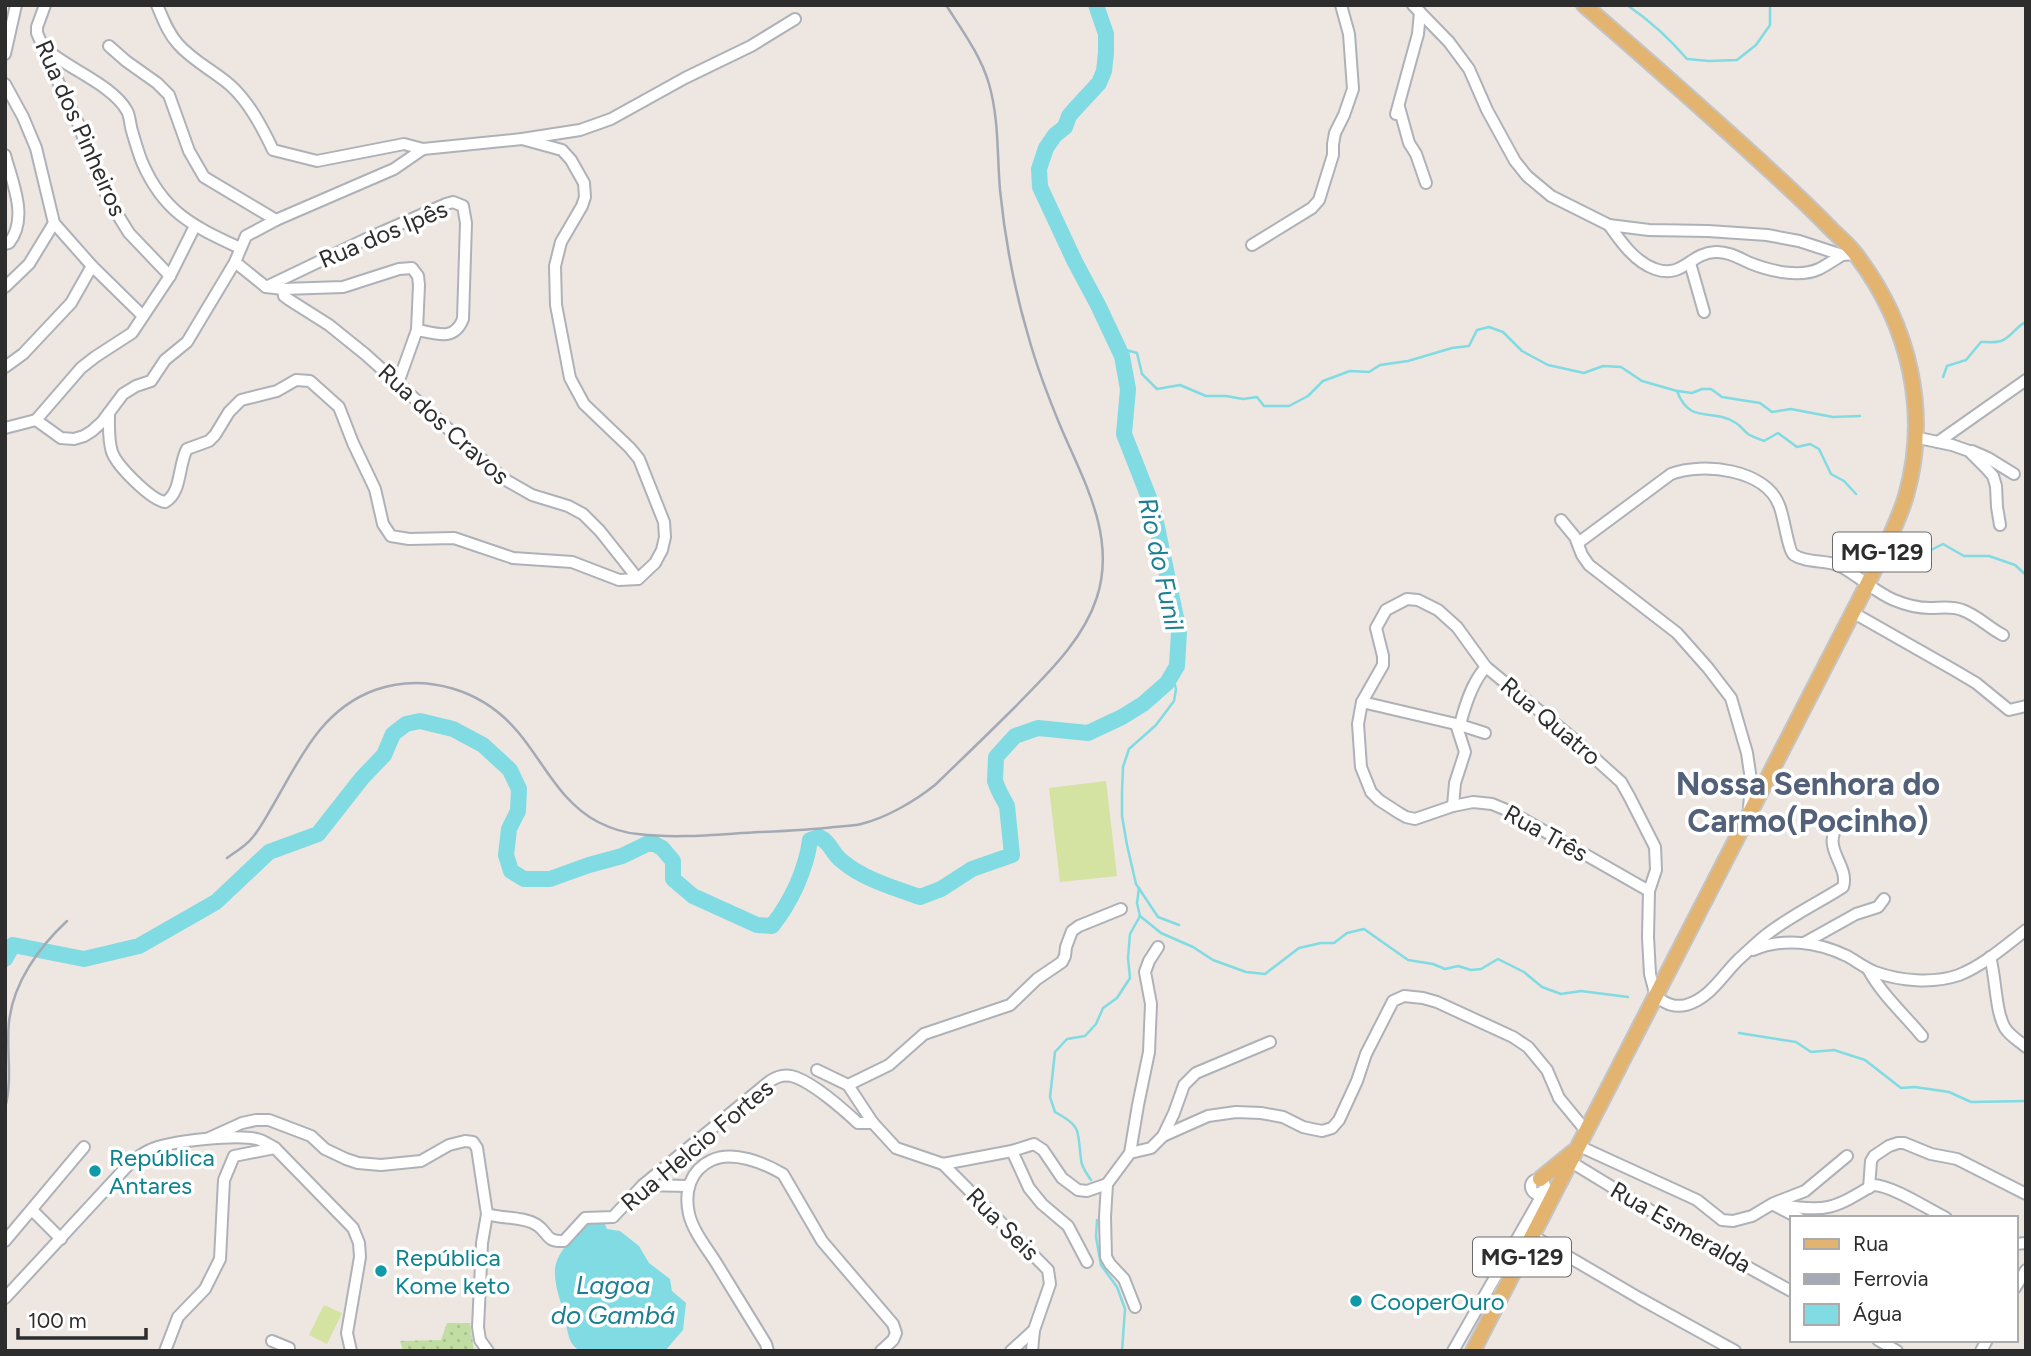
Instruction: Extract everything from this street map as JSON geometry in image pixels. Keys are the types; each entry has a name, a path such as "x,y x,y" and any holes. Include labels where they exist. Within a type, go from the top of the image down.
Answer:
{"main road":[{"name":"MG-129","path":"1471,1351 1587,1132 1868,583 1895,526 1906,496 1912,467 1914,403 1907,353 1887,303 1849,254 1784,183 1584,5"},
{"path":"1538,1188 1576,1153"}],"street":[{"path":"5,54 16,5"},
{"name":"Rua dos Pinheiros","path":"45,5 37,33 72,108 95,171 129,233 170,276"},
{"path":"157,5 167,29 178,45 240,95 263,129 273,150 317,161 404,144 423,149 580,130 611,119 685,78 751,46 795,19"},
{"path":"1252,245 1312,208 1319,200 1333,155 1335,133 1353,89 1349,34 1341,5"},
{"path":"1416,9 1449,42 1464,62 1515,161 1527,176 1551,196 1609,225 1649,230 1767,235 1849,254"},
{"path":"1416,9 1418,34 1397,110 1426,183"},
{"path":"41,45 56,58 113,94 127,111 142,162 158,191 175,211 195,226 240,248"},
{"path":"109,46 157,83 169,96 189,151 204,177 276,220"},
{"path":"5,84 36,148 54,223 92,267 143,316"},
{"path":"109,412 110,444 117,461 155,498 165,502 172,497 187,449 209,441 241,400 276,391 296,380 310,381 334,402 343,416 375,489 383,524 391,536 409,539 454,538 513,558 572,562 619,580 638,579 655,563 662,550 665,530 661,512 639,459 596,417 575,390 570,378 556,305 554,286 558,250 582,206 585,197 584,183 562,150 522,139"},
{"path":"36,420 61,438 74,439 92,431 127,391 151,381 165,360 187,342 235,262 246,236 276,220 394,169 423,149"},
{"path":"5,155 17,198 18,214 13,238 5,244"},
{"name":"Rua dos Ipês","path":"266,288 419,215 446,204 458,203 463,206 466,223 463,319 456,332 449,334 417,330"},
{"path":"5,287 29,264 54,223"},
{"path":"1609,225 1629,250 1648,266 1670,272 1681,269 1703,255 1721,252 1772,270 1800,273 1816,270 1849,254"},
{"path":"5,428 36,420 81,368 132,333 170,276 195,226"},
{"path":"235,262 266,288 284,289 343,287 399,269 412,268 418,276 419,285 417,330 398,383"},
{"path":"1690,263 1704,312"},
{"path":"5,367 23,354 71,303 92,267"},
{"name":"Rua dos Cravos","path":"284,289 288,299 329,325 398,383 503,479 532,495 568,506 583,514 638,579"},
{"path":"1938,442 2026,380"},
{"path":"1914,437 1976,452 2014,474"},
{"path":"1969,451 1993,476 2000,524"},
{"path":"1578,543 1671,474 1680,470 1701,468 1728,470 1765,487 1775,497 1785,521 1791,553 1807,561 1838,565 1882,595 1909,606 1960,609 2003,635"},
{"path":"1560,520 1578,543 1589,565 1677,633 1731,698 1747,752 1751,779 1749,815"},
{"name":"Rua Quatro","path":"1362,702 1383,665 1376,628 1379,621 1386,610 1407,599 1424,602 1449,618 1486,667 1613,774 1626,789 1654,847 1656,870 1649,891 1648,937 1650,974 1656,997"},
{"path":"1852,612 1976,683 2009,710 2026,705"},
{"path":"1453,806 1455,783 1465,752 1458,724 1477,678 1486,667"},
{"path":"1362,702 1458,724 1485,733"},
{"name":"Rua Três","path":"1362,702 1358,724 1361,767 1371,792 1399,813 1415,819 1453,806 1483,802 1501,808 1649,891"},
{"path":"1656,997 1674,1006 1705,996 1778,926 1843,887 1844,872 1836,860 1833,833 1839,824 1863,818"},
{"path":"1804,943 1856,914 1878,907 1884,899"},
{"path":"848,1085 890,1065 924,1034 1010,1005 1037,979 1062,962 1072,931 1121,909"},
{"path":"1748,952 1769,944 1813,944 1844,955 1868,969 1897,977 1938,979 1957,975 1990,957 2026,930"},
{"path":"1135,1307 1124,1279 1106,1257 1104,1241 1107,1184 1130,1153 1149,1052 1151,1004 1145,972 1157,947"},
{"path":"1990,957 2003,1023 2008,1032 2026,1047"},
{"path":"1868,969 1886,997 1922,1036"},
{"path":"1163,1136 1208,1116 1236,1112 1283,1117 1303,1127 1322,1131 1332,1128 1339,1121 1370,1044 1393,1001 1404,996 1437,1002 1517,1038 1548,1070 1559,1098 1587,1132"},
{"path":"1130,1153 1151,1148 1163,1136 1184,1085 1192,1076 1206,1067 1270,1042"},
{"path":"817,1070 848,1085 873,1123"},
{"name":"Rua Helcio Fortes","path":"487,1214 537,1225 547,1238 556,1242 564,1241 585,1217 613,1217 643,1185 770,1081 787,1075 797,1078 829,1098 858,1123 873,1123 896,1148 943,1164 1012,1152 1034,1144 1043,1150 1062,1178 1078,1190 1087,1191 1107,1184"},
{"path":"209,1138 242,1123 269,1120 311,1136 325,1149 346,1159 381,1165 421,1161 449,1145 472,1142 477,1148 487,1214 482,1243 478,1327 480,1340 488,1351"},
{"path":"5,1298 131,1162 149,1150 166,1144 209,1138 259,1139 275,1148 353,1228 359,1242 360,1257 348,1333 351,1351"},
{"path":"1869,1188 1870,1166 1874,1156 1889,1146 1901,1143 1931,1154 1957,1159 2026,1194"},
{"path":"5,1241 84,1147"},
{"path":"165,1351 178,1317 205,1289 220,1259 224,1180 234,1156 275,1148"},
{"path":"1012,1152 1029,1188 1042,1204 1068,1226 1087,1262"},
{"path":"1576,1153 1697,1200 1723,1220 1732,1221 1752,1216 1772,1204 1805,1191 1847,1156"},
{"name":"Rua Esmeralda","path":"1576,1153 1699,1240 1790,1291"},
{"path":"768,1351 695,1229 690,1214 688,1186 697,1170 712,1160 727,1156 744,1158 783,1174 822,1241 893,1324 896,1333 893,1340 881,1351"},
{"name":"Rua Seis","path":"943,1164 1048,1270 1050,1284 1034,1330"},
{"path":"643,1185 688,1186"},
{"path":"1772,1204 1819,1210 1837,1205 1877,1185 1942,1216"},
{"path":"1453,1351 1533,1208 1538,1188"},
{"path":"1772,1204 1795,1216"},
{"path":"32,1210 61,1239"},
{"path":"1533,1236 1735,1351"},
{"path":"1011,1351 1034,1330"},
{"path":"1032,1351 1034,1330"},
{"path":"272,1341 289,1351"},
{"path":"1882,1342 1898,1351"}],"green space":[{"path":"1106,781 1117,876 1060,882 1049,788"},
{"path":"324,1305 342,1313 327,1344 309,1335"},
{"path":"447,1323 470,1323 474,1351 403,1351 400,1341 441,1340"}],"water":[{"name":"Lagoa do Gambá","path":"592,1222 604,1222 607,1229 620,1231 639,1246 649,1263 670,1279 672,1291 686,1303 683,1330 665,1351 580,1351 570,1340 555,1269 564,1248"}],"waterway":[{"name":"Rio do Funil","path":"5,959 13,945 84,959 139,946 216,902 269,852 318,834 362,778 384,755 393,734 406,724 420,721 453,729 483,745 510,770 519,789 518,811 509,829 506,855 511,871 524,879 550,879 622,856 651,842 662,848 673,861 673,879 693,896 757,925 772,926 797,885 810,840 819,837 839,858 859,873 920,897 941,889 972,869 1012,855 1007,806 995,781 996,757 1015,736 1038,728 1088,733 1122,717 1143,704 1167,683 1177,666 1179,632 1153,508 1124,434 1128,389 1122,356 1040,187 1039,169 1046,148 1065,127 1069,116 1099,83 1104,71 1106,34 1096,5"},
{"path":"1627,5 1658,30 1687,59 1709,61 1737,60 1756,45 1770,25 1770,5"},
{"path":"1943,377 1947,366 1966,360 1981,342 2005,339 2026,322"},
{"path":"1119,348 1137,353 1142,374 1157,389 1180,385 1206,396 1243,399 1257,397 1264,406 1289,406 1308,396 1323,381 1350,371 1369,372 1380,365 1469,346 1477,330 1489,327 1503,332 1522,351 1548,365 1584,373 1603,366 1621,367 1642,381 1677,391 1688,409 1727,418 1756,438 1764,441 1778,433 1797,447 1810,444 1819,449 1831,474 1844,481 1856,494"},
{"path":"1678,391 1692,393 1711,389 1722,397 1760,403 1772,412 1791,409 1833,417 1860,416"},
{"path":"1925,553 1943,544 1964,556 1989,556 2015,565 2026,575"},
{"path":"1172,675 1176,689 1174,701 1156,725 1129,749 1123,767 1122,816 1136,884 1158,917 1179,925"},
{"path":"1091,1180 1082,1165 1077,1131 1070,1122 1055,1112 1050,1097 1055,1052 1067,1039 1085,1036 1096,1024 1103,1008 1117,998 1130,978 1130,934 1140,916 1137,903 1139,888"},
{"path":"1140,916 1161,933 1193,947 1213,960 1246,972 1265,974 1299,948 1334,943 1347,933 1364,929 1408,960 1445,969 1458,966 1471,970 1481,969 1498,959 1524,972 1542,987 1561,994 1581,991 1628,997"},
{"path":"1739,1033 1796,1042 1811,1052 1834,1050 1865,1060 1901,1088 1915,1087 1949,1092 1971,1102 2026,1101"},
{"path":"1097,1220 1096,1237 1101,1265 1117,1287 1125,1309 1122,1351"}],"railway":[{"path":"227,858 247,844 258,831 302,755 325,724 356,699 394,685 414,683 452,688 488,705 518,732 573,804 598,822 618,830 668,836 807,830 871,821 909,803 935,785 1015,707 1073,643 1097,597 1102,575 1100,532 1088,491 1039,371 1018,299 1000,190 996,123 989,84 976,53 946,5"},
{"path":"5,1108 9,1086 8,1033 11,1008 22,980 37,954 67,921"}],"place":[{"name":"República Antares","path":"95,1171"},
{"name":"República Kome keto","path":"381,1271"},
{"name":"CooperOuro","path":"1356,1301"}],"district":[{"name":"Nossa Senhora do Carmo(Pocinho)","path":"1808,802"}]}
